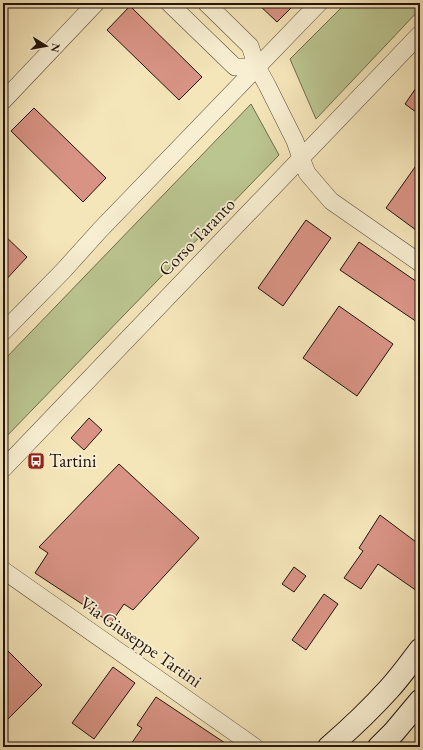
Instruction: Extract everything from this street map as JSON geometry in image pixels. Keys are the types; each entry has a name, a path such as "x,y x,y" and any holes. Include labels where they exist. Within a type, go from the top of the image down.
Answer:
{"main road":[{"path":"329,747 378,701 420,650"},
{"path":"379,747 394,732 420,701"}],"street":[{"path":"3,101 96,3"},
{"path":"169,3 235,67 257,68"},
{"path":"206,3 250,46 257,68 295,141 307,172 331,201 420,263"},
{"path":"3,332 319,3"},
{"name":"Corso Taranto","path":"3,469 420,34"},
{"name":"Via Giuseppe Tartini","path":"3,570 255,747"}],"green space":[{"path":"346,3 420,3 420,9 316,119 290,59"},
{"path":"251,104 279,155 3,440 3,361"}],"building":[{"path":"257,3 296,3 277,22"},
{"path":"130,6 202,77 179,100 107,30"},
{"path":"420,82 420,115 405,104"},
{"path":"34,108 106,178 83,202 11,131"},
{"path":"420,160 420,233 386,208"},
{"path":"306,220 331,238 283,306 258,288"},
{"path":"3,234 27,257 3,283"},
{"path":"359,242 420,284 420,324 340,270"},
{"path":"339,306 393,344 357,396 303,358"},
{"path":"89,418 102,430 84,450 71,438"},
{"path":"119,464 199,538 133,610 124,604 111,623 35,573 48,553 39,547"},
{"path":"380,515 420,545 420,593 378,564 361,589 344,578 363,551 359,548"},
{"path":"294,567 306,576 294,592 282,584"},
{"path":"324,594 338,604 306,650 292,640"},
{"path":"3,646 42,685 3,724"},
{"path":"113,667 135,683 94,739 72,723"},
{"path":"156,697 231,747 129,747 142,728 137,725"}],"place":[{"name":"Tartini","path":"36,461"}]}
